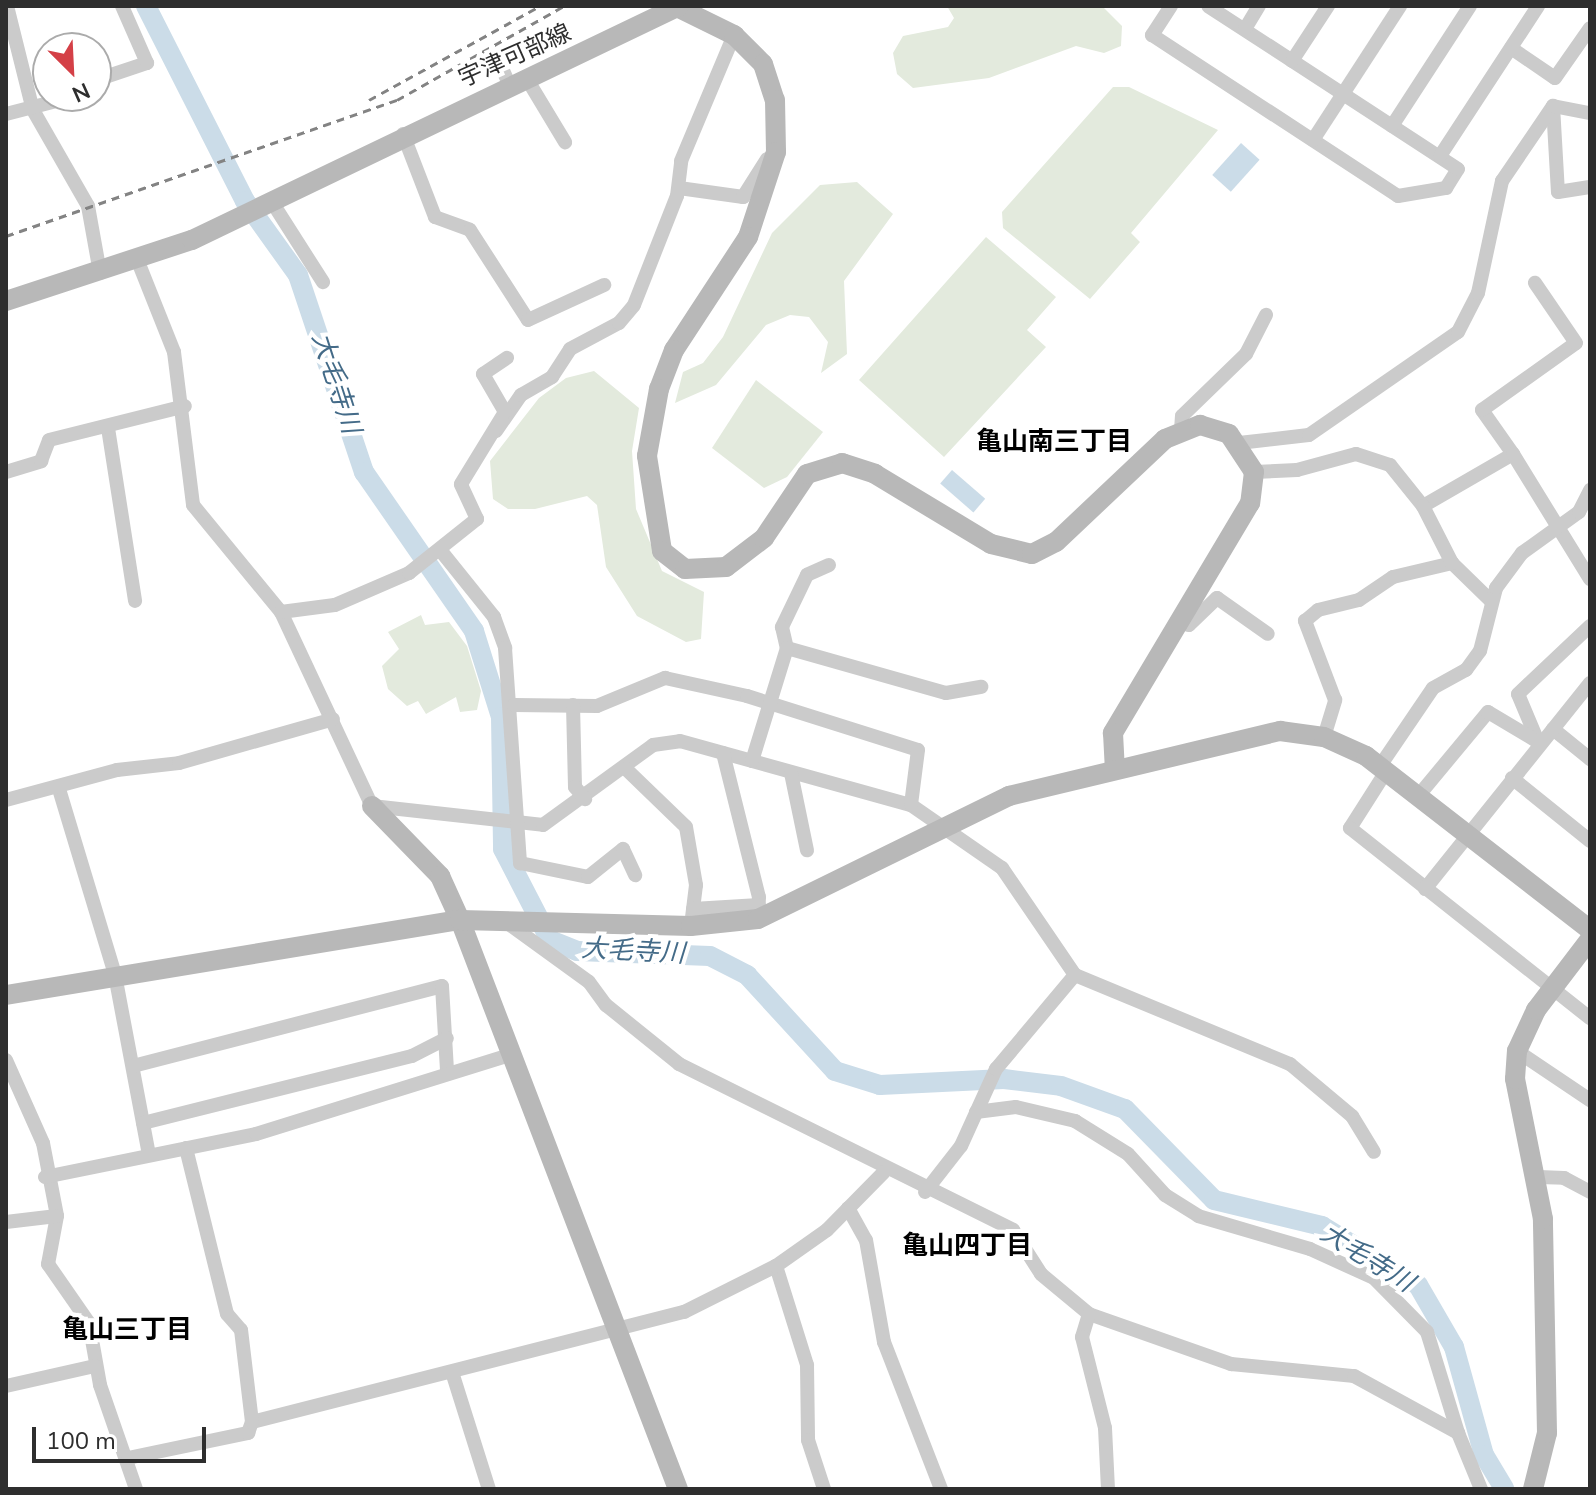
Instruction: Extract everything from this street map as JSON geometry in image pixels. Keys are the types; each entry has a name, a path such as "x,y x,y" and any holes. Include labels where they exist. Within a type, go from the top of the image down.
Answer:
{"street":[{"path":"7,6 32,106"},
{"path":"112,75 147,63 122,6"},
{"path":"1171,6 1152,35 1398,196 1446,188 1458,169 1208,6"},
{"path":"1245,29 1259,6"},
{"path":"1292,61 1328,6"},
{"path":"1313,140 1400,6"},
{"path":"1392,126 1470,6"},
{"path":"1440,156 1538,6"},
{"path":"670,9 734,35 771,81 776,152 748,237 674,350 659,389 647,484 655,537 673,561 711,571 740,560 775,525 807,474 842,463 875,474 991,544 1032,554 1056,542 1181,430 1213,427 1239,443 1254,472 1250,503 1113,733 1115,766"},
{"name":"宇津可部線","path":"6,301 137,259 370,149 519,83 670,9"},
{"path":"1511,48 1555,78 1590,28"},
{"path":"281,612 335,605 409,573 477,519 461,484 521,395 552,377 570,349 626,316 679,188 681,161 734,35"},
{"path":"501,66 519,83 565,142"},
{"path":"1553,106 1590,113"},
{"path":"1553,106 1558,192 1590,187"},
{"path":"1239,443 1309,435 1458,332 1478,293 1502,181 1553,106"},
{"path":"6,114 32,110"},
{"path":"34,112 88,206 100,273"},
{"path":"403,134 435,217 470,230 528,320 604,285"},
{"path":"679,188 743,197 776,152"},
{"path":"266,200 323,282"},
{"path":"137,259 174,352 185,406 193,505 281,612 372,806 440,876 513,1054 678,1489"},
{"path":"1535,283 1576,343 1482,410 1559,525 1584,554 1590,579"},
{"path":"1181,430 1182,416 1246,354 1266,315"},
{"path":"496,431 505,412 483,374 507,358"},
{"path":"6,472 41,461 49,440 108,428 185,406"},
{"path":"108,428 135,601"},
{"path":"1254,472 1297,470 1356,454 1390,465 1423,506 1452,563 1490,600"},
{"path":"1423,506 1513,454"},
{"path":"1590,490 1579,512 1522,553 1490,600 1480,651 1466,670 1433,688 1348,822 1425,889 1590,1018"},
{"path":"438,552 494,617 514,705 511,824 520,863 588,877 623,849 635,875"},
{"path":"1324,737 1335,700 1305,621 1318,610 1359,600 1393,577 1452,563"},
{"path":"752,761 787,648 782,627 807,575 829,565"},
{"path":"1179,623 1189,625 1217,598 1268,634"},
{"path":"1537,742 1518,694 1590,626"},
{"path":"787,648 946,693 981,687"},
{"path":"514,705 597,706 665,678 769,703 918,750 911,805"},
{"path":"1425,889 1537,742 1553,729 1590,683"},
{"path":"573,705 575,787 585,799"},
{"path":"1419,795 1488,712 1537,742"},
{"path":"6,800 333,719"},
{"path":"1553,729 1590,759"},
{"path":"6,995 460,920 692,918 797,906 940,826 1009,796 1115,766 1259,733 1324,737 1384,768 1590,930"},
{"path":"372,806 480,823 556,820 666,741 723,753 911,805 1002,868 1075,975 1290,1064 1352,1116 1374,1152"},
{"path":"723,753 758,912"},
{"path":"626,769 686,827 692,918"},
{"path":"791,773 807,850"},
{"path":"1512,778 1590,841"},
{"path":"59,789 115,975 149,1155"},
{"path":"506,919 589,982 606,1005 679,1064 822,1130 884,1172 1013,1230 1041,1274 1089,1314 1231,1364 1354,1376 1458,1433"},
{"path":"1533,1489 1547,1433 1539,1177 1519,1101 1517,1051 1550,989 1590,939"},
{"path":"925,1192 978,1109 996,1069 1075,975"},
{"path":"133,1066 442,986 447,1070"},
{"path":"143,1123 412,1056 447,1038"},
{"path":"1517,1051 1590,1100"},
{"path":"45,1177 186,1148 366,1102 447,1070 513,1054"},
{"path":"6,1060 37,1117 45,1177 57,1216 48,1264 89,1323 95,1366 136,1489"},
{"path":"978,1109 1016,1107 1075,1121 1128,1154 1165,1195 1198,1216 1310,1249 1374,1278 1427,1332 1458,1433 1481,1489"},
{"path":"128,1458 248,1433 252,1422 241,1330 227,1314 212,1242 204,1236 186,1148"},
{"path":"252,1422 684,1312 776,1266 848,1208 884,1172"},
{"path":"1539,1177 1564,1178 1590,1192"},
{"path":"848,1208 866,1240 884,1342 941,1489"},
{"path":"6,1222 57,1216"},
{"path":"776,1266 807,1365 808,1440 824,1489"},
{"path":"1089,1314 1082,1337 1105,1428 1108,1489"},
{"path":"6,1386 95,1366"},
{"path":"452,1372 489,1489"}],"shaded area":[{"path":"947,6 1102,6 1122,26 1121,46 1104,53 1076,46 989,78 913,88 897,74 893,53 903,36 948,27 954,18"},
{"path":"1113,87 1129,87 1218,130 1131,233 1140,242 1090,299 1003,228 1002,212"},
{"path":"857,182 893,214 844,281 847,354 821,373 828,342 809,317 790,315 766,325 716,385 675,403 683,372 703,363 723,337 772,233 820,185"},
{"path":"986,237 1056,297 1027,330 1046,347 944,457 859,380"},
{"path":"594,371 639,408 632,451 636,509 662,571 704,592 701,639 686,642 637,616 606,567 597,505 587,496 535,509 508,509 493,499 490,461 539,398 566,378"},
{"path":"756,380 823,432 787,477 764,488 712,448"},
{"path":"421,615 425,625 449,622 467,646 481,691 477,710 460,712 456,697 426,714 418,701 407,706 388,689 382,666 399,649 388,632"}],"water":[{"path":"1241,143 1260,160 1231,192 1212,175"},
{"path":"952,470 985,499 973,512 940,484"}],"waterway":[{"name":"大毛寺川","path":"146,6 245,201 298,275 364,472 474,631 501,717 503,849 550,940 577,951 710,956 747,975 835,1071 880,1085 1004,1079 1061,1086 1125,1109 1214,1200 1322,1226 1418,1285 1454,1347 1484,1455 1504,1488"}],"railway":[{"path":"369,100 540,6"},
{"path":"6,236 397,100 564,6"}],"district":[{"name":"亀山南三丁目","path":"1054,442"},
{"name":"亀山四丁目","path":"967,1246"},
{"name":"亀山三丁目","path":"127,1330"}]}
